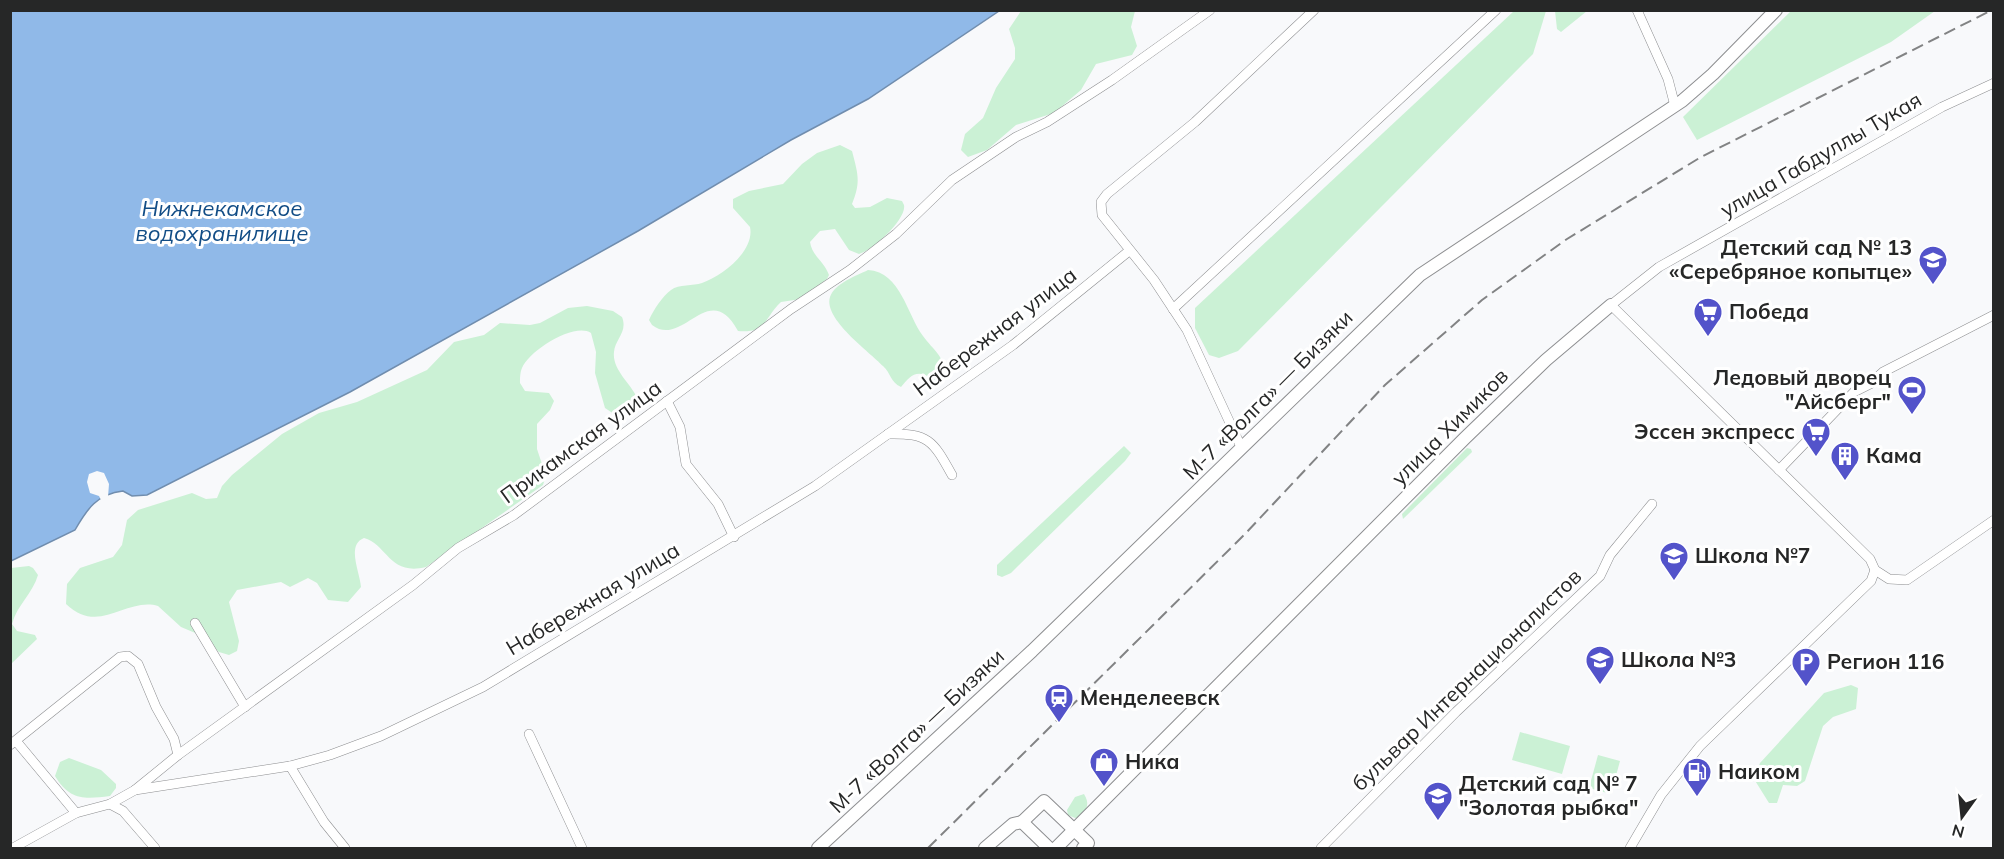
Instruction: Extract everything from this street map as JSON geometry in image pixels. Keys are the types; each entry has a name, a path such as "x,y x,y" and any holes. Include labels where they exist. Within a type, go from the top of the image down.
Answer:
{"main road":[{"name":"М-7 «Волга» — Бизяки","path":"818,849 1032,651 1420,274 1675,106 1713,74 1776,10"},
{"name":"улица Химиков","path":"1056,849 1481,423 1546,360 1611,305"},
{"path":"985,849 1013,824 1022,822 1044,801 1088,843 1083,849"},
{"path":"1022,822 1049,849"}],"street":[{"name":"Прикамская улица","path":"135,790 178,755 413,585 458,549 514,515 791,309 850,270 896,234 952,180 1016,137 1047,123 1209,10"},
{"path":"1242,449 1187,330 1102,215 1101,206 1103,198 1196,122 1314,10"},
{"path":"1173,309 1496,10"},
{"path":"1637,10 1668,79 1675,106"},
{"name":"улица Габдуллы Тукая","path":"1611,305 1659,267 1942,107 1994,83"},
{"name":"Набережная улица","path":"13,849 76,813 110,804 135,790 290,766 381,736 457,701 734,537 815,486 1013,345 1130,252"},
{"path":"1611,305 1870,559 1875,570 1895,580 1915,577 1994,519"},
{"path":"1779,470 1854,392 1870,384 1883,372 1994,315"},
{"path":"667,401 680,427 686,464 718,504 734,537"},
{"path":"887,434 916,434 929,440 952,475"},
{"name":"бульвар Интернационалистов","path":"1321,849 1456,712 1600,576 1610,555 1652,504"},
{"path":"1630,849 1661,795 1700,746 1871,581 1875,570"},
{"path":"195,623 245,707"},
{"path":"76,813 13,743 43,716 120,657 128,656 138,664 156,707 174,739 178,755"},
{"path":"530,734 582,849"},
{"path":"290,766 324,822 345,849"},
{"path":"110,804 123,811 155,849"}],"green space":[{"path":"1555,10 1587,11 1561,32 1557,29"},
{"path":"1792,10 1935,11 1891,42 1697,140 1683,117"},
{"path":"1021,11 1135,11 1131,27 1137,46 1132,55 1096,64 1081,90 1054,113 1016,125 987,150 968,157 961,150 965,134 983,118 996,88 1015,59 1015,48 1009,29"},
{"path":"1514,11 1546,11 1533,54 1238,351 1219,358 1209,355 1195,328 1195,308"},
{"path":"840,145 852,151 856,166 858,184 852,204 855,208 870,207 887,198 902,201 903,211 888,234 859,254 849,250 835,229 820,231 810,242 813,251 827,270 829,275 827,279 801,299 781,302 764,324 755,330 738,331 727,316 717,311 706,312 674,328 663,330 652,325 649,320 653,312 671,290 710,280 727,269 742,253 750,236 750,227 733,208 733,199 749,191 783,184 802,164 817,153"},
{"path":"868,270 888,278 896,286 917,327 941,359 944,376 931,383 929,377 917,374 910,377 901,387 895,383 883,366 840,325 830,306 830,297 841,284"},
{"path":"587,306 613,311 622,317 623,327 615,347 614,358 637,397 633,407 628,412 617,416 605,408 595,373 596,352 591,333 574,331 542,347 526,361 520,373 520,383 525,391 549,393 554,401 550,410 537,424 537,449 546,476 543,485 426,567 414,569 396,564 379,547 364,538 356,546 355,553 361,587 348,602 328,600 317,583 308,578 290,587 281,582 237,590 229,602 239,641 237,651 229,655 219,652 200,635 181,627 158,606 135,606 112,614 90,617 78,613 66,604 67,584 80,568 113,557 122,545 127,520 138,510 192,493 206,499 217,498 222,486 232,475 282,434 319,413 357,402 427,370 454,342 484,335 500,323 530,325 540,323 568,308"},
{"path":"1124,446 1131,453 1125,461 1011,573 1002,577 997,575 997,565"},
{"path":"1467,448 1472,452 1403,519 1402,514"},
{"path":"29,566 38,575 12,624 17,631 35,635 37,639 11,664 11,568"},
{"path":"1851,685 1858,688 1856,709 1833,717 1823,726 1805,781 1797,786 1783,785 1777,803 1769,803 1754,779 1760,763 1824,693"},
{"path":"1520,732 1570,746 1562,774 1512,760"},
{"path":"1598,755 1620,761 1611,794 1589,788"},
{"path":"69,758 101,770 116,784 110,796 86,798 66,790 55,776 60,762"},
{"path":"1084,794 1087,806 1081,817 1075,818 1068,815 1067,810 1075,797"}],"water":[{"name":"Нижнекамское водохранилище","path":"11,11 999,11 868,99 791,140 638,231 350,392 147,495 132,496 123,491 106,495 89,509 75,530 11,561"}],"pier":[{"path":"97,471 104,473 109,484 108,497 101,500 99,496 90,493 87,482 89,474"}],"railway":[{"path":"928,848 1244,535 1385,385 1482,300 1567,239 1701,157 1992,10"}],"place":[{"name":"Детский сад № 13 «Серебряное копытце»","path":"1933,286"},
{"name":"Победа","path":"1708,338"},
{"name":"Ледовый дворец \"Айсберг\"","path":"1912,416"},
{"name":"Эссен экспресс","path":"1816,458"},
{"name":"Кама","path":"1845,482"},
{"name":"Школа №7","path":"1674,582"},
{"name":"Школа №3","path":"1600,686"},
{"name":"Регион 116","path":"1806,688"},
{"name":"Менделеевск","path":"1059,724"},
{"name":"Ника","path":"1104,788"},
{"name":"Наиком","path":"1697,798"},
{"name":"Детский сад № 7 \"Золотая рыбка\"","path":"1438,822"}]}
